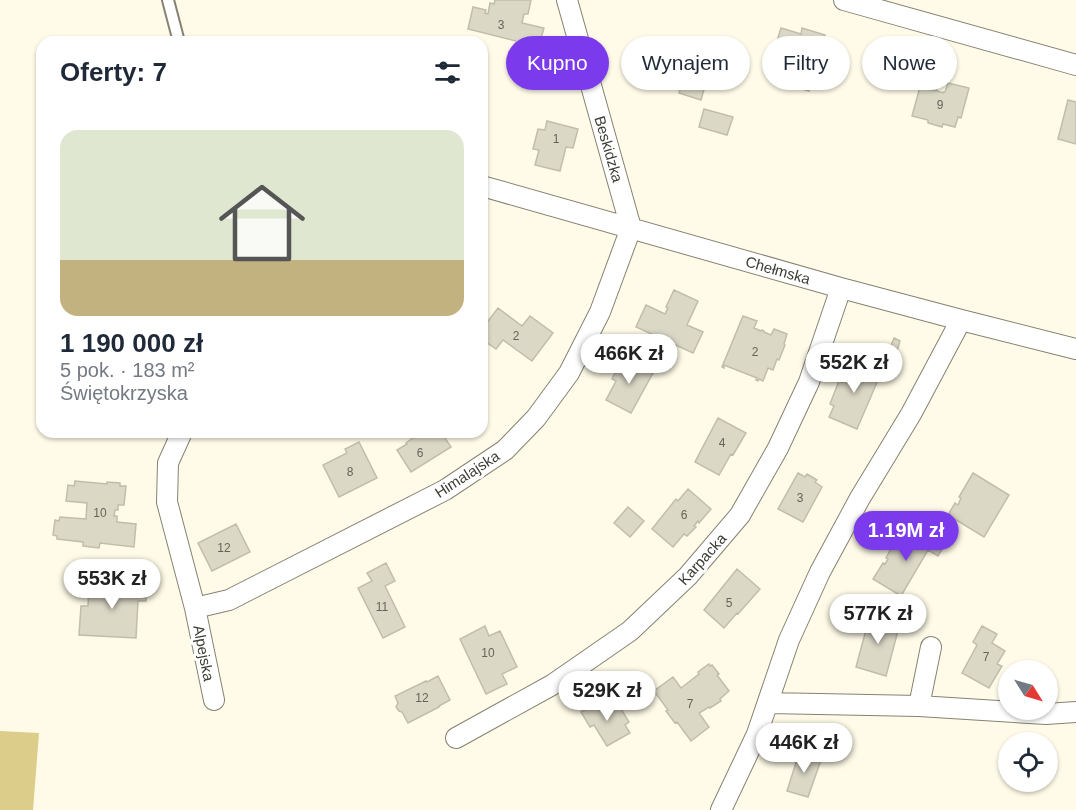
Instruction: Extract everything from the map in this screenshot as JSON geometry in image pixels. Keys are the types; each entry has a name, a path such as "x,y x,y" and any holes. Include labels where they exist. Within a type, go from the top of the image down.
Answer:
{"street":[{"name":"Beskidzka","path":"567,0 631,228"},
{"path":"844,0 1076,65"},
{"name":"Chełmska","path":"488,188 841,288 1076,349"},
{"name":"Himalajska","path":"195,608 229,600 445,490 505,450 536,418 569,373 600,312 631,228"},
{"name":"Karpacka","path":"456,738 552,685 630,631 688,576 740,515 778,448 809,382 841,288"},
{"path":"722,810 757,734 789,640 820,572 860,498 911,414 961,320"},
{"name":"Alpejska","path":"179,438 168,463 167,502 195,608 214,700"},
{"path":"919,706 931,647"},
{"path":"768,703 919,706 1046,714 1076,712"}],"lane":[{"path":"168,0 177,36"}],"shaded area":[{"path":"0,731 39,733 33,810 0,810"}],"building":[{"path":"495,0 531,0 528,14 524,14 522,23 544,28 542,36 506,36 506,38 468,29 473,7 486,10 485,13 488,14 490,3 494,4"},
{"path":"781,28 801,34 802,28 825,35 825,36 779,36"},
{"path":"957,85 969,88 961,118 958,117 955,127 943,124 942,127 912,116 919,90 945,92 946,90 957,90"},
{"path":"680,90 704,90 701,100 679,93"},
{"path":"1068,100 1076,102 1076,144 1058,139"},
{"path":"704,109 733,117 727,135 699,127"},
{"path":"547,121 578,129 573,148 566,147 560,171 535,165 539,150 533,149 538,129 545,130"},
{"path":"674,290 698,301 687,325 703,332 693,353 636,327 646,305 665,314"},
{"path":"498,308 522,326 530,316 553,333 532,361 503,340 496,349 488,343 488,321"},
{"path":"743,316 757,321 754,328 761,331 771,335 774,329 787,334 779,360 777,359 773,370 768,368 763,381 759,379 758,381 757,378 724,365 724,368 722,367"},
{"path":"894,338 900,341 897,351 890,348"},
{"path":"622,360 628,364 630,360 653,373 631,413 606,400 616,381 612,379"},
{"path":"851,360 881,373 857,429 829,417 834,406 830,404"},
{"path":"718,418 746,433 719,475 695,462"},
{"path":"413,438 445,438 451,447 411,472 397,450"},
{"path":"359,442 377,478 339,497 323,465 347,453 345,449"},
{"path":"798,473 805,477 807,474 817,480 815,482 822,487 803,522 778,509"},
{"path":"973,473 1009,495 984,537 948,515 955,503 958,505 961,498 959,497"},
{"path":"75,481 120,483 120,486 126,486 124,505 118,505 114,516 117,516 117,522 136,524 134,547 100,543 99,548 83,546 83,542 57,539 57,536 53,535 55,520 59,521 60,517 86,519 87,503 66,501 68,485 74,486"},
{"path":"688,489 711,509 687,536 684,534 673,547 652,529 676,499 678,501"},
{"path":"628,507 644,521 630,537 614,523"},
{"path":"236,524 250,552 212,571 198,543"},
{"path":"926,533 945,544 938,556 928,550 901,596 873,579 888,559 886,558 892,547 896,549 905,535 920,543"},
{"path":"386,563 395,581 385,586 405,627 383,638 358,588 372,581 367,573"},
{"path":"737,569 760,589 724,628 704,610"},
{"path":"89,583 146,585 146,601 138,601 136,638 79,635 81,606 88,606"},
{"path":"870,615 900,623 886,676 856,667"},
{"path":"485,626 489,636 500,631 517,667 502,674 507,684 486,694 460,639"},
{"path":"982,626 997,634 992,643 1005,651 998,660 998,673 989,688 962,673 977,645 973,642"},
{"path":"709,664 719,674 717,675 729,691 720,699 721,701 699,713 709,727 691,741 666,711 668,710 654,691 673,677 681,688"},
{"path":"438,676 450,700 408,723 396,707 398,703 395,696"},
{"path":"599,701 604,709 617,702 629,722 625,725 630,733 607,746 594,725 590,727 581,712"},
{"path":"800,750 820,757 821,760 808,797 787,791"}]}
